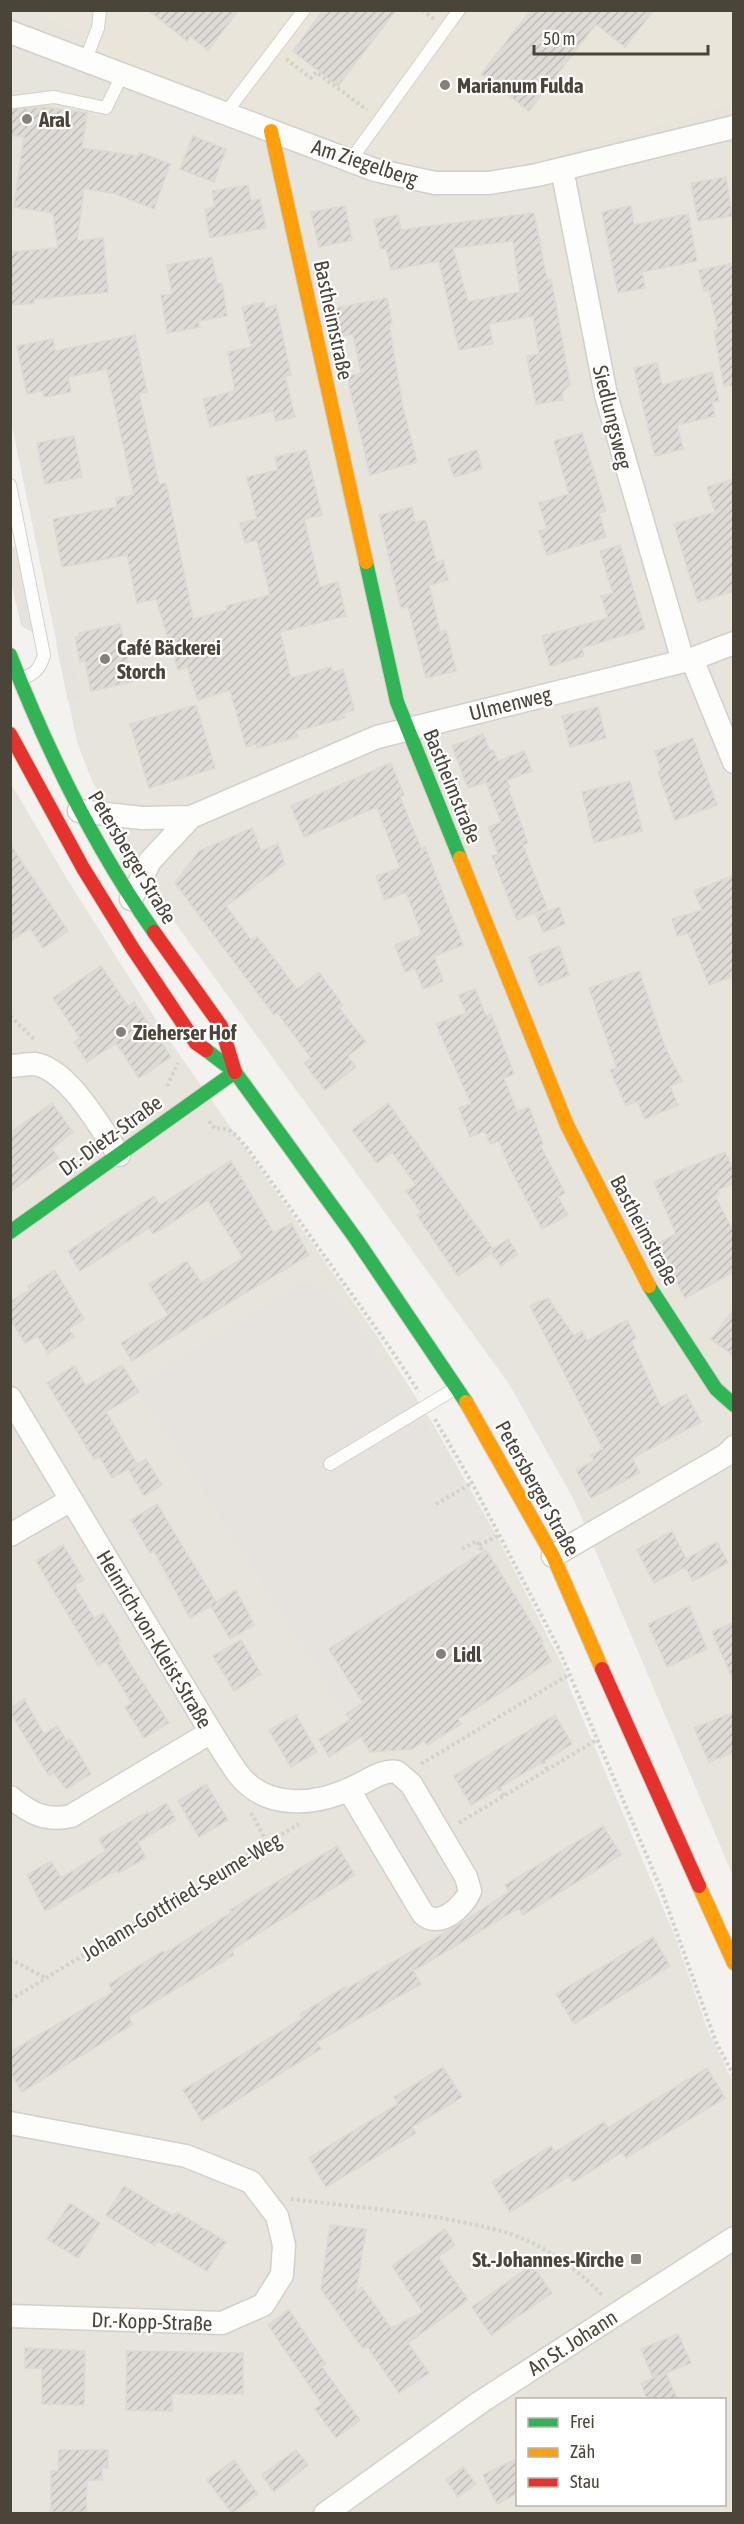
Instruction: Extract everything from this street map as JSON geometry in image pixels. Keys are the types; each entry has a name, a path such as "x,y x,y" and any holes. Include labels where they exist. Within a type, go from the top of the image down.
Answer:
{"main road":[{"name":"Bastheimstraße","path":"271,131 397,702 567,1125 644,1279 716,1389 734,1405"},
{"name":"Petersberger Straße","path":"10,655 15,681 79,811 131,899 221,1026 235,1072"},
{"name":"Petersberger Straße","path":"10,734 83,868 133,950 196,1043 235,1072 356,1239 458,1387 554,1556 656,1792 734,1963"},
{"name":"Dr.-Dietz-Straße","path":"10,1232 235,1072"}],"street":[{"name":"Am Ziegelberg","path":"10,32 350,161 409,179 468,184 510,181 734,127"},
{"name":"Siedlungsweg","path":"562,169 606,395 688,660 734,762"},
{"name":"Ulmenweg","path":"79,811 142,818 191,817 377,737 688,660 734,644"},
{"name":"Ulmenweg","path":"131,899 150,861 191,817"},
{"path":"10,1066 34,1064 50,1069 70,1085 119,1155"},
{"name":"Heinrich-von-Kleist-Straße","path":"10,1398 240,1777 267,1795 293,1803 308,1803 349,1790 384,1772 392,1771 402,1775"},
{"path":"554,1556 726,1455 734,1447"},
{"path":"10,1535 71,1500"},
{"path":"10,1797 41,1817 57,1820 71,1816 211,1732"},
{"path":"349,1790 423,1914 429,1920 437,1920 462,1906 470,1891 466,1877 441,1834 411,1784 402,1775"},
{"path":"10,2123 186,2156 251,2182"},
{"name":"Dr.-Kopp-Straße","path":"10,2316 222,2323 262,2305 282,2275 284,2245 277,2216 251,2182"},
{"name":"An St. Johann","path":"325,2514 479,2403 734,2238"}],"lane":[{"path":"85,61 98,28 100,10"},
{"path":"225,114 304,10"},
{"path":"350,161 459,10"},
{"path":"14,102 54,97 106,108 122,75"},
{"path":"10,485 44,655 41,666 35,674 15,681"},
{"path":"330,1464 458,1387"}],"path":[{"path":"274,50 312,78 316,72 380,120"},
{"path":"168,1084 175,1071 179,1076"},
{"path":"211,1124 215,1129 226,1128 232,1131 248,1149 388,1345 472,1483 570,1674 661,1889 716,2042 734,2076"},
{"path":"435,1504 472,1483"},
{"path":"479,1545 500,1536"},
{"path":"462,1549 477,1541 483,1552"},
{"path":"402,1775 570,1674"},
{"path":"441,1834 598,1739"},
{"path":"543,1761 547,1769"},
{"path":"499,1788 504,1796"},
{"name":"Johann-Gottfried-Seume-Weg","path":"10,2000 303,1822"},
{"path":"10,1959 47,1978"},
{"path":"251,2182 291,2199 454,2221 505,2233 550,2253 589,2281 618,2312"}],"shaded area":[{"path":"10,11 39,11 79,34 108,69 503,170 733,102 733,1876 574,1500 509,1384 165,909 92,781 77,742 11,421"},
{"name":"Marianum Fulda","path":"39,11 733,11 733,102 503,170 414,171 107,69 79,34"},
{"path":"10,545 19,549 37,635 21,626 11,581"},
{"path":"69,640 81,700 68,702 56,643"},
{"path":"10,782 67,879 165,1034 373,1330 433,1424 500,1542 565,1670 568,1684 676,1939 707,2028 733,2082 733,2513 11,2513"},
{"path":"303,1281 333,1292 409,1397 500,1542 329,1649 363,1703 346,1714 136,1386"},
{"path":"401,1790 455,1880 425,1898 371,1808"}],"building":[{"path":"148,10 239,10 208,50 190,36 187,41"},
{"path":"323,10 396,10 338,86 293,51"},
{"path":"531,10 654,10 625,47 596,24 529,111 481,74"},
{"path":"44,107 87,113 82,148 138,156 139,152 170,164 154,209 113,193 84,189 77,241 103,238 108,292 34,299 34,303 10,305 10,252 58,248 53,213 14,207 24,137 10,135 10,109"},
{"path":"193,136 226,149 214,182 180,169"},
{"path":"726,177 732,216 698,221 691,183"},
{"path":"248,185 251,201 260,199 266,228 210,238 205,209 215,207 212,191"},
{"path":"345,206 352,240 319,247 311,212"},
{"path":"631,206 634,225 688,214 697,261 642,272 645,288 618,293 602,212"},
{"path":"534,213 547,280 551,279 570,384 562,393 563,400 536,404 527,356 539,354 533,316 489,324 493,344 459,350 439,261 391,270 386,248 381,249 374,220 398,215 401,230","holes":["513,241 520,292 468,302 453,248"]},
{"path":"212,257 217,284 222,283 227,316 198,321 200,327 167,333 161,295 172,294 167,265"},
{"path":"734,263 734,385 724,386 714,331 718,330 709,290 704,291 699,270"},
{"path":"387,298 403,408 417,462 370,475 347,376 361,373 353,334 338,337 332,309"},
{"path":"264,302 265,308 276,305 291,375 285,376 295,417 276,421 273,411 210,427 203,399 235,391 228,352 251,347 242,307"},
{"path":"135,335 147,392 139,394 159,484 166,483 193,619 227,610 226,606 270,595 257,540 245,543 240,523 257,519 247,477 278,470 275,457 306,450 322,515 304,519 320,587 338,582 346,616 280,632 291,678 331,667 333,672 343,669 354,710 344,713 345,718 296,731 298,737 257,748 256,744 246,747 230,690 198,700 187,667 178,670 156,599 137,603 127,555 62,567 53,519 117,507 116,498 134,495 107,369 68,377 71,392 44,397 43,391 27,394 17,346 53,339 55,351"},
{"path":"657,363 662,385 712,372 719,401 712,402 715,416 677,425 683,449 655,456 634,368"},
{"path":"582,433 606,511 599,513 606,537 547,555 539,531 547,529 539,503 569,494 554,441"},
{"path":"74,436 82,477 45,484 37,443"},
{"path":"477,450 482,469 454,477 448,459"},
{"path":"734,479 734,591 698,602 674,524 715,512 707,487"},
{"path":"412,507 415,522 426,520 436,562 443,560 448,580 429,585 440,632 446,630 456,671 426,678 408,606 401,608 379,515"},
{"path":"620,545 645,629 582,648 584,656 550,666 542,636 608,618 601,596 613,593 600,551"},
{"path":"120,624 132,682 91,691 85,661 80,662 75,637 80,636 79,633"},
{"path":"196,705 215,768 149,788 130,724"},
{"path":"598,707 606,738 570,747 562,716"},
{"path":"483,734 490,751 493,750 498,761 524,751 532,771 507,780 528,843 523,845 547,908 517,920 492,856 498,854 488,827 501,822 486,782 468,788 452,746"},
{"path":"693,738 717,805 675,820 658,772 661,770 655,751"},
{"path":"391,763 404,795 400,797 421,849 425,847 463,945 434,956 443,981 423,989 415,968 405,972 395,945 422,935 406,892 385,900 376,876 400,868 377,807 304,837 291,806"},
{"path":"630,781 642,831 594,843 582,792"},
{"path":"252,828 261,851 278,844 285,864 226,906 251,940 257,936 297,989 319,972 343,1005 339,1008 366,1042 348,1056 356,1067 325,1090 304,1063 311,1058 277,1012 274,1015 175,883 199,851"},
{"path":"10,844 68,931 43,948 30,928 10,941"},
{"path":"734,875 734,976 709,985 688,933 677,936 672,919 702,910 694,891"},
{"path":"559,907 565,924 543,932 536,915"},
{"path":"559,946 569,975 539,986 529,957"},
{"path":"101,966 128,1006 134,1002 171,1057 139,1078 116,1043 87,1062 74,1042 80,1038 53,998"},
{"path":"639,971 665,1047 682,1081 670,1086 678,1105 645,1119 637,1101 626,1106 610,1070 617,1068 589,988"},
{"path":"475,989 486,1016 491,1014 514,1074 504,1078 517,1112 529,1107 543,1144 540,1145 565,1193 558,1197 568,1215 542,1229 508,1164 499,1141 490,1144 485,1131 470,1137 459,1108 471,1104 436,1024 466,1013 459,995"},
{"path":"52,1103 73,1132 52,1148 58,1158 10,1192 10,1133"},
{"path":"388,1103 493,1249 508,1239 518,1254 501,1266 492,1253 458,1276 417,1215 421,1212 406,1191 416,1185 392,1152 377,1163 352,1130"},
{"path":"725,1152 734,1172 734,1183 718,1190 720,1194 715,1196 734,1233 734,1272 685,1298 657,1244 676,1234 654,1182"},
{"path":"231,1161 274,1233 291,1223 309,1255 132,1361 121,1343 168,1315 149,1284 187,1261 201,1283 243,1258 208,1200 153,1234 149,1228 80,1271 68,1251 154,1196 160,1205"},
{"path":"55,1270 84,1319 69,1329 74,1337 48,1353 37,1336 25,1343 10,1319 10,1302 30,1290 28,1286"},
{"path":"548,1298 574,1336 582,1331 587,1341 627,1320 636,1338 631,1341 661,1407 686,1394 701,1422 632,1458 640,1473 591,1498 576,1470 594,1461 591,1455 603,1449 530,1306"},
{"path":"734,1309 734,1356 711,1339"},
{"path":"122,1365 139,1392 106,1412 137,1464 112,1478 99,1456 94,1459 47,1383 74,1366 86,1386"},
{"path":"146,1459 162,1485 144,1496 129,1470"},
{"path":"157,1504 216,1602 236,1590 254,1625 230,1639 211,1606 190,1618 154,1551 150,1553 131,1520"},
{"path":"672,1531 686,1559 717,1542 728,1563 693,1581 685,1567 654,1583 637,1550"},
{"path":"63,1545 84,1580 74,1585 94,1618 103,1613 121,1641 118,1643 131,1665 169,1723 144,1738 125,1707 132,1703 106,1661 98,1665 36,1561"},
{"name":"Lidl","path":"486,1550 543,1641 541,1642 551,1661 458,1719 461,1724 427,1745 424,1741 412,1749 370,1752 361,1737 329,1757 319,1739 350,1720 346,1714 363,1703 329,1649"},
{"path":"689,1606 707,1649 667,1667 648,1624"},
{"path":"734,1622 734,1682 712,1632"},
{"path":"241,1640 261,1674 234,1691 213,1656"},
{"path":"24,1699 44,1734 57,1726 67,1741 70,1739 91,1774 66,1789 54,1773 49,1776 10,1712 10,1708"},
{"path":"734,1712 734,1752 709,1762 694,1728"},
{"path":"296,1715 317,1752 291,1767 269,1730"},
{"path":"555,1715 572,1744 471,1805 454,1776"},
{"path":"206,1784 228,1820 199,1837 178,1801"},
{"path":"166,1803 176,1820 138,1842 146,1858 118,1873 117,1870 45,1911 27,1875 51,1861 61,1878 106,1851 99,1839"},
{"path":"603,1826 621,1855 523,1915 519,1908 413,1971 421,1984 317,2042 321,2049 202,2121 183,2090 303,2018 300,2014 345,1987 346,1989 458,1925 509,1892 505,1885"},
{"path":"337,1846 355,1875 231,1950 234,1955 128,2017 133,2024 22,2092 10,2072 10,2052 113,1992 109,1984 163,1951 165,1953 232,1912 230,1910"},
{"path":"653,1937 670,1966 574,2024 556,1994"},
{"path":"443,2067 462,2097 412,2127 416,2133 326,2187 309,2158 398,2104 394,2097"},
{"path":"707,2068 725,2098 626,2158 622,2152 573,2182 569,2176 510,2212 492,2182 551,2146 555,2152 604,2122 608,2128"},
{"path":"124,2186 173,2216 177,2212 226,2242 207,2271 158,2241 155,2246 106,2215"},
{"path":"70,2203 100,2223 78,2258 47,2239"},
{"path":"330,2225 366,2229 356,2291 362,2287 391,2328 423,2312 392,2266 445,2229 455,2245 438,2257 468,2300 408,2343 429,2373 399,2393 367,2346 363,2349 321,2289"},
{"path":"532,2265 552,2293 491,2335 472,2307"},
{"path":"289,2310 326,2364 322,2367 360,2420 336,2438 315,2409 322,2404 268,2325"},
{"path":"678,2334 691,2363 653,2378 641,2349"},
{"path":"25,2348 85,2351 84,2405 42,2404 42,2368 25,2368"},
{"path":"127,2351 243,2353 243,2394 172,2394 172,2411 126,2410"},
{"path":"666,2373 677,2398 646,2398 641,2383"},
{"path":"59,2450 108,2450 108,2468 102,2468 102,2480 87,2480 86,2512 51,2512 51,2471 58,2471"},
{"path":"296,2450 308,2465 274,2492 262,2475"},
{"path":"516,2459 516,2494 497,2504 483,2475"},
{"path":"234,2460 258,2494 232,2513 207,2480"},
{"path":"463,2467 476,2484 458,2497 446,2480"}],"traffic: fast":[{"path":"366,562 397,702 460,858"},
{"path":"10,655 40,728 74,798 112,866 154,932"},
{"path":"206,1050 235,1072 356,1239 466,1402"},
{"path":"10,1232 235,1072"},
{"path":"649,1286 716,1389 734,1405"}],"traffic: slow":[{"path":"271,131 366,562"},
{"path":"460,858 567,1125 649,1286"},
{"path":"466,1402 553,1556 602,1669"},
{"path":"699,1886 734,1963"}],"traffic: jam":[{"path":"10,734 83,868 133,949 196,1043 206,1050"},
{"path":"154,932 221,1026 235,1072"},
{"path":"602,1669 699,1886"}],"place":[{"name":"Marianum Fulda","path":"445,85"},
{"name":"Aral","path":"27,119"},
{"name":"Café Bäckerei Storch","path":"105,659"},
{"name":"Zieherser Hof","path":"121,1032"},
{"name":"Lidl","path":"441,1654"},
{"name":"St.-Johannes-Kirche","path":"636,2259"}]}
